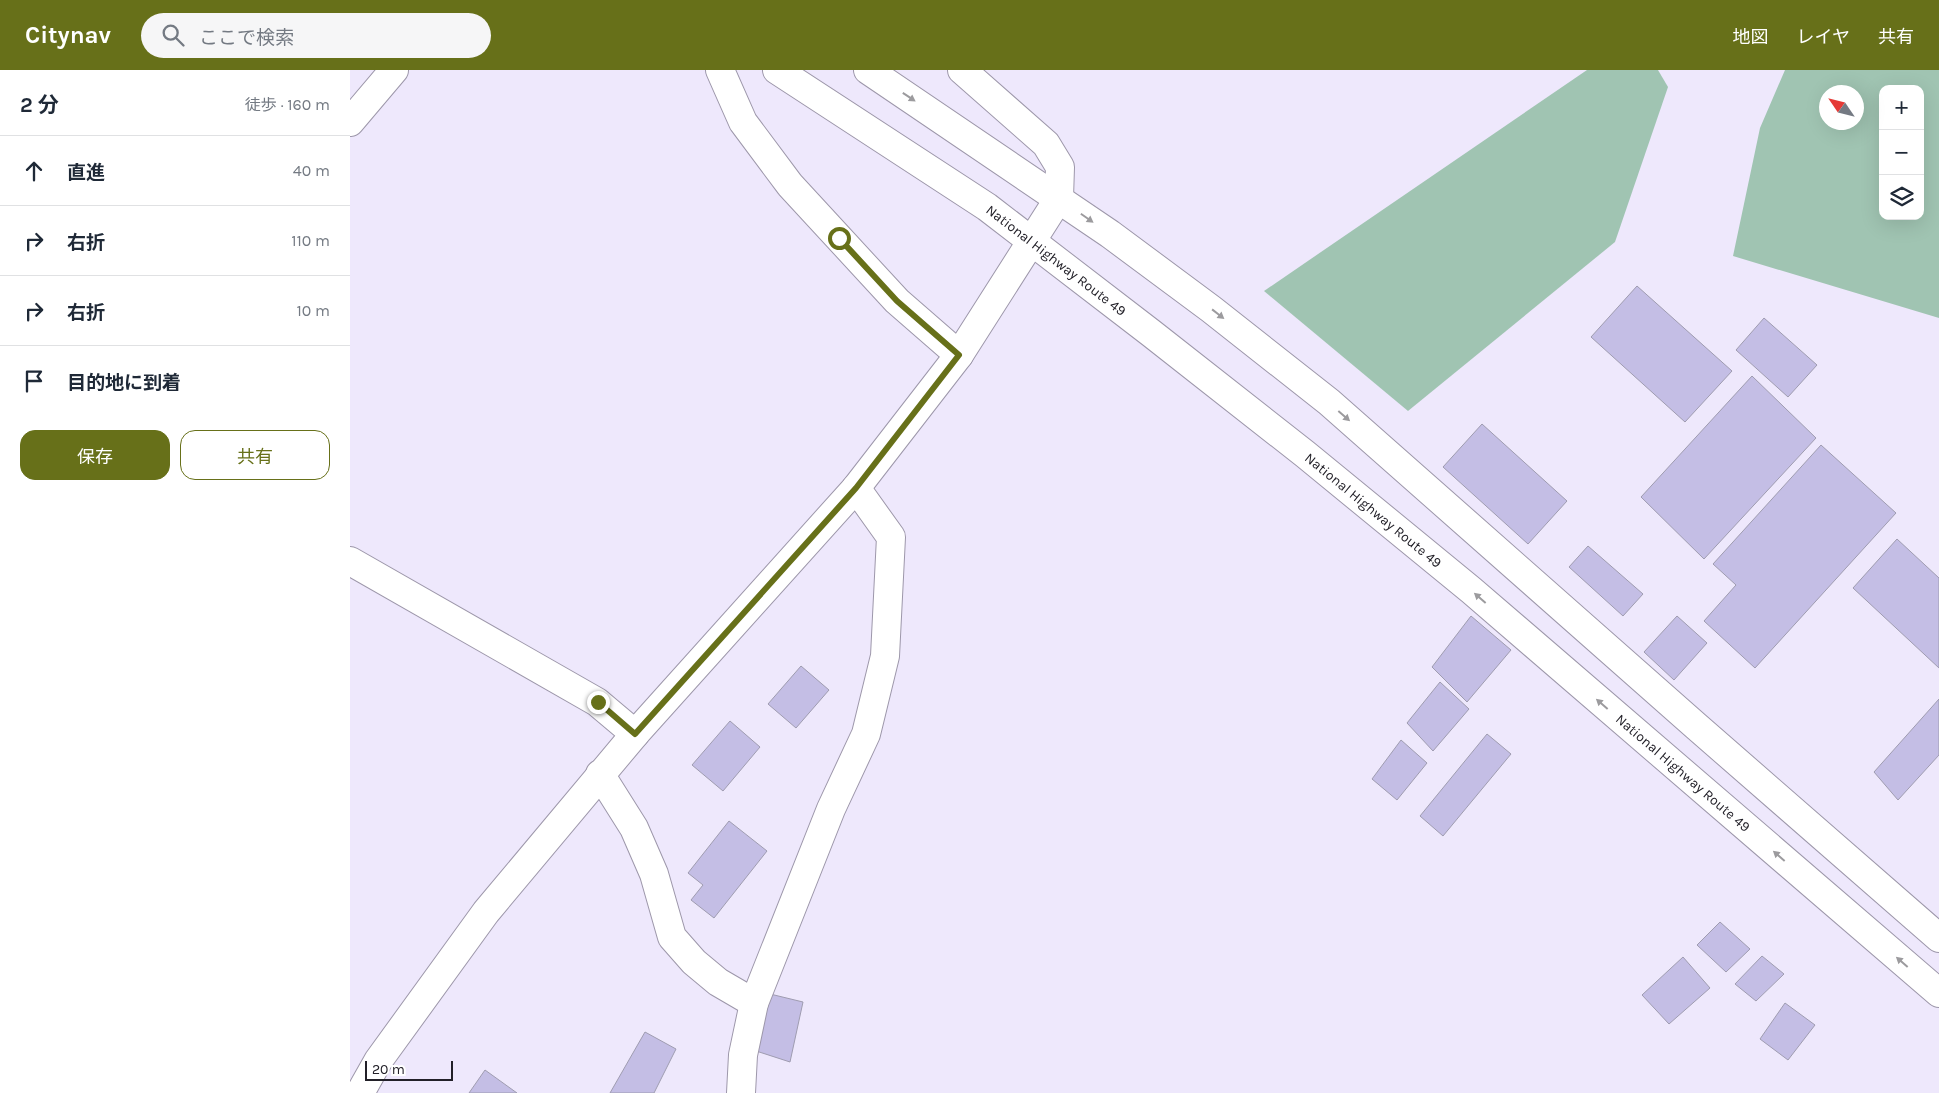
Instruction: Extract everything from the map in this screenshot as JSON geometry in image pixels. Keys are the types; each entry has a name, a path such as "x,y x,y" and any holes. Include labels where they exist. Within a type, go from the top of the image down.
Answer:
{"main road":[{"path":"350,122 394,70"},
{"path":"720,70 743,122 790,185 897,301 959,355"},
{"name":"National Highway Route 49","path":"776,70 987,207 1032,240 1305,454 1463,584 1939,993"},
{"path":"868,70 1059,198 1211,309 1329,402 1939,938"},
{"path":"360,1093 378,1061 486,912 600,774 856,488 959,355 1059,198 1060,167 1046,144 962,70"},
{"path":"741,1093 743,1055 754,1003 831,809 866,734 885,656 891,537 856,488"},
{"path":"350,561 598,702 635,734"},
{"path":"600,774 634,828 654,874 672,937 694,962 718,982 754,1003"}],"green space":[{"path":"1587,70 1658,70 1668,87 1615,242 1408,411 1264,291"},
{"path":"1785,70 1939,70 1939,318 1733,256 1760,128"}],"building":[{"path":"1637,286 1732,371 1685,422 1591,337"},
{"path":"1764,318 1817,365 1788,397 1736,350"},
{"path":"1752,376 1816,438 1704,559 1641,497"},
{"path":"1482,424 1567,501 1528,544 1443,467"},
{"path":"1821,445 1896,513 1755,668 1704,621 1736,585 1713,564"},
{"path":"1897,539 1939,578 1939,668 1853,588"},
{"path":"1588,546 1643,594 1623,616 1569,567"},
{"path":"1471,616 1511,650 1467,702 1432,667"},
{"path":"1677,616 1707,643 1674,680 1644,652"},
{"path":"801,666 829,690 796,728 768,704"},
{"path":"1440,682 1469,709 1433,751 1407,723"},
{"path":"1939,699 1939,755 1898,800 1874,772"},
{"path":"730,721 760,747 723,791 692,765"},
{"path":"1487,734 1511,754 1443,836 1420,816"},
{"path":"1401,740 1427,763 1397,800 1372,779"},
{"path":"729,821 767,851 714,918 691,900 703,885 688,873"},
{"path":"1720,922 1750,949 1726,972 1697,945"},
{"path":"1762,956 1784,974 1756,1001 1735,984"},
{"path":"1683,957 1710,988 1669,1024 1642,995"},
{"path":"766,993 803,1002 790,1062 750,1049"},
{"path":"1785,1003 1815,1025 1788,1060 1760,1039"},
{"path":"645,1032 676,1049 654,1093 610,1093"},
{"path":"485,1070 517,1093 469,1093"}],"route":[{"path":"598,702 635,734 856,488 959,355 897,301 839,238"}]}
